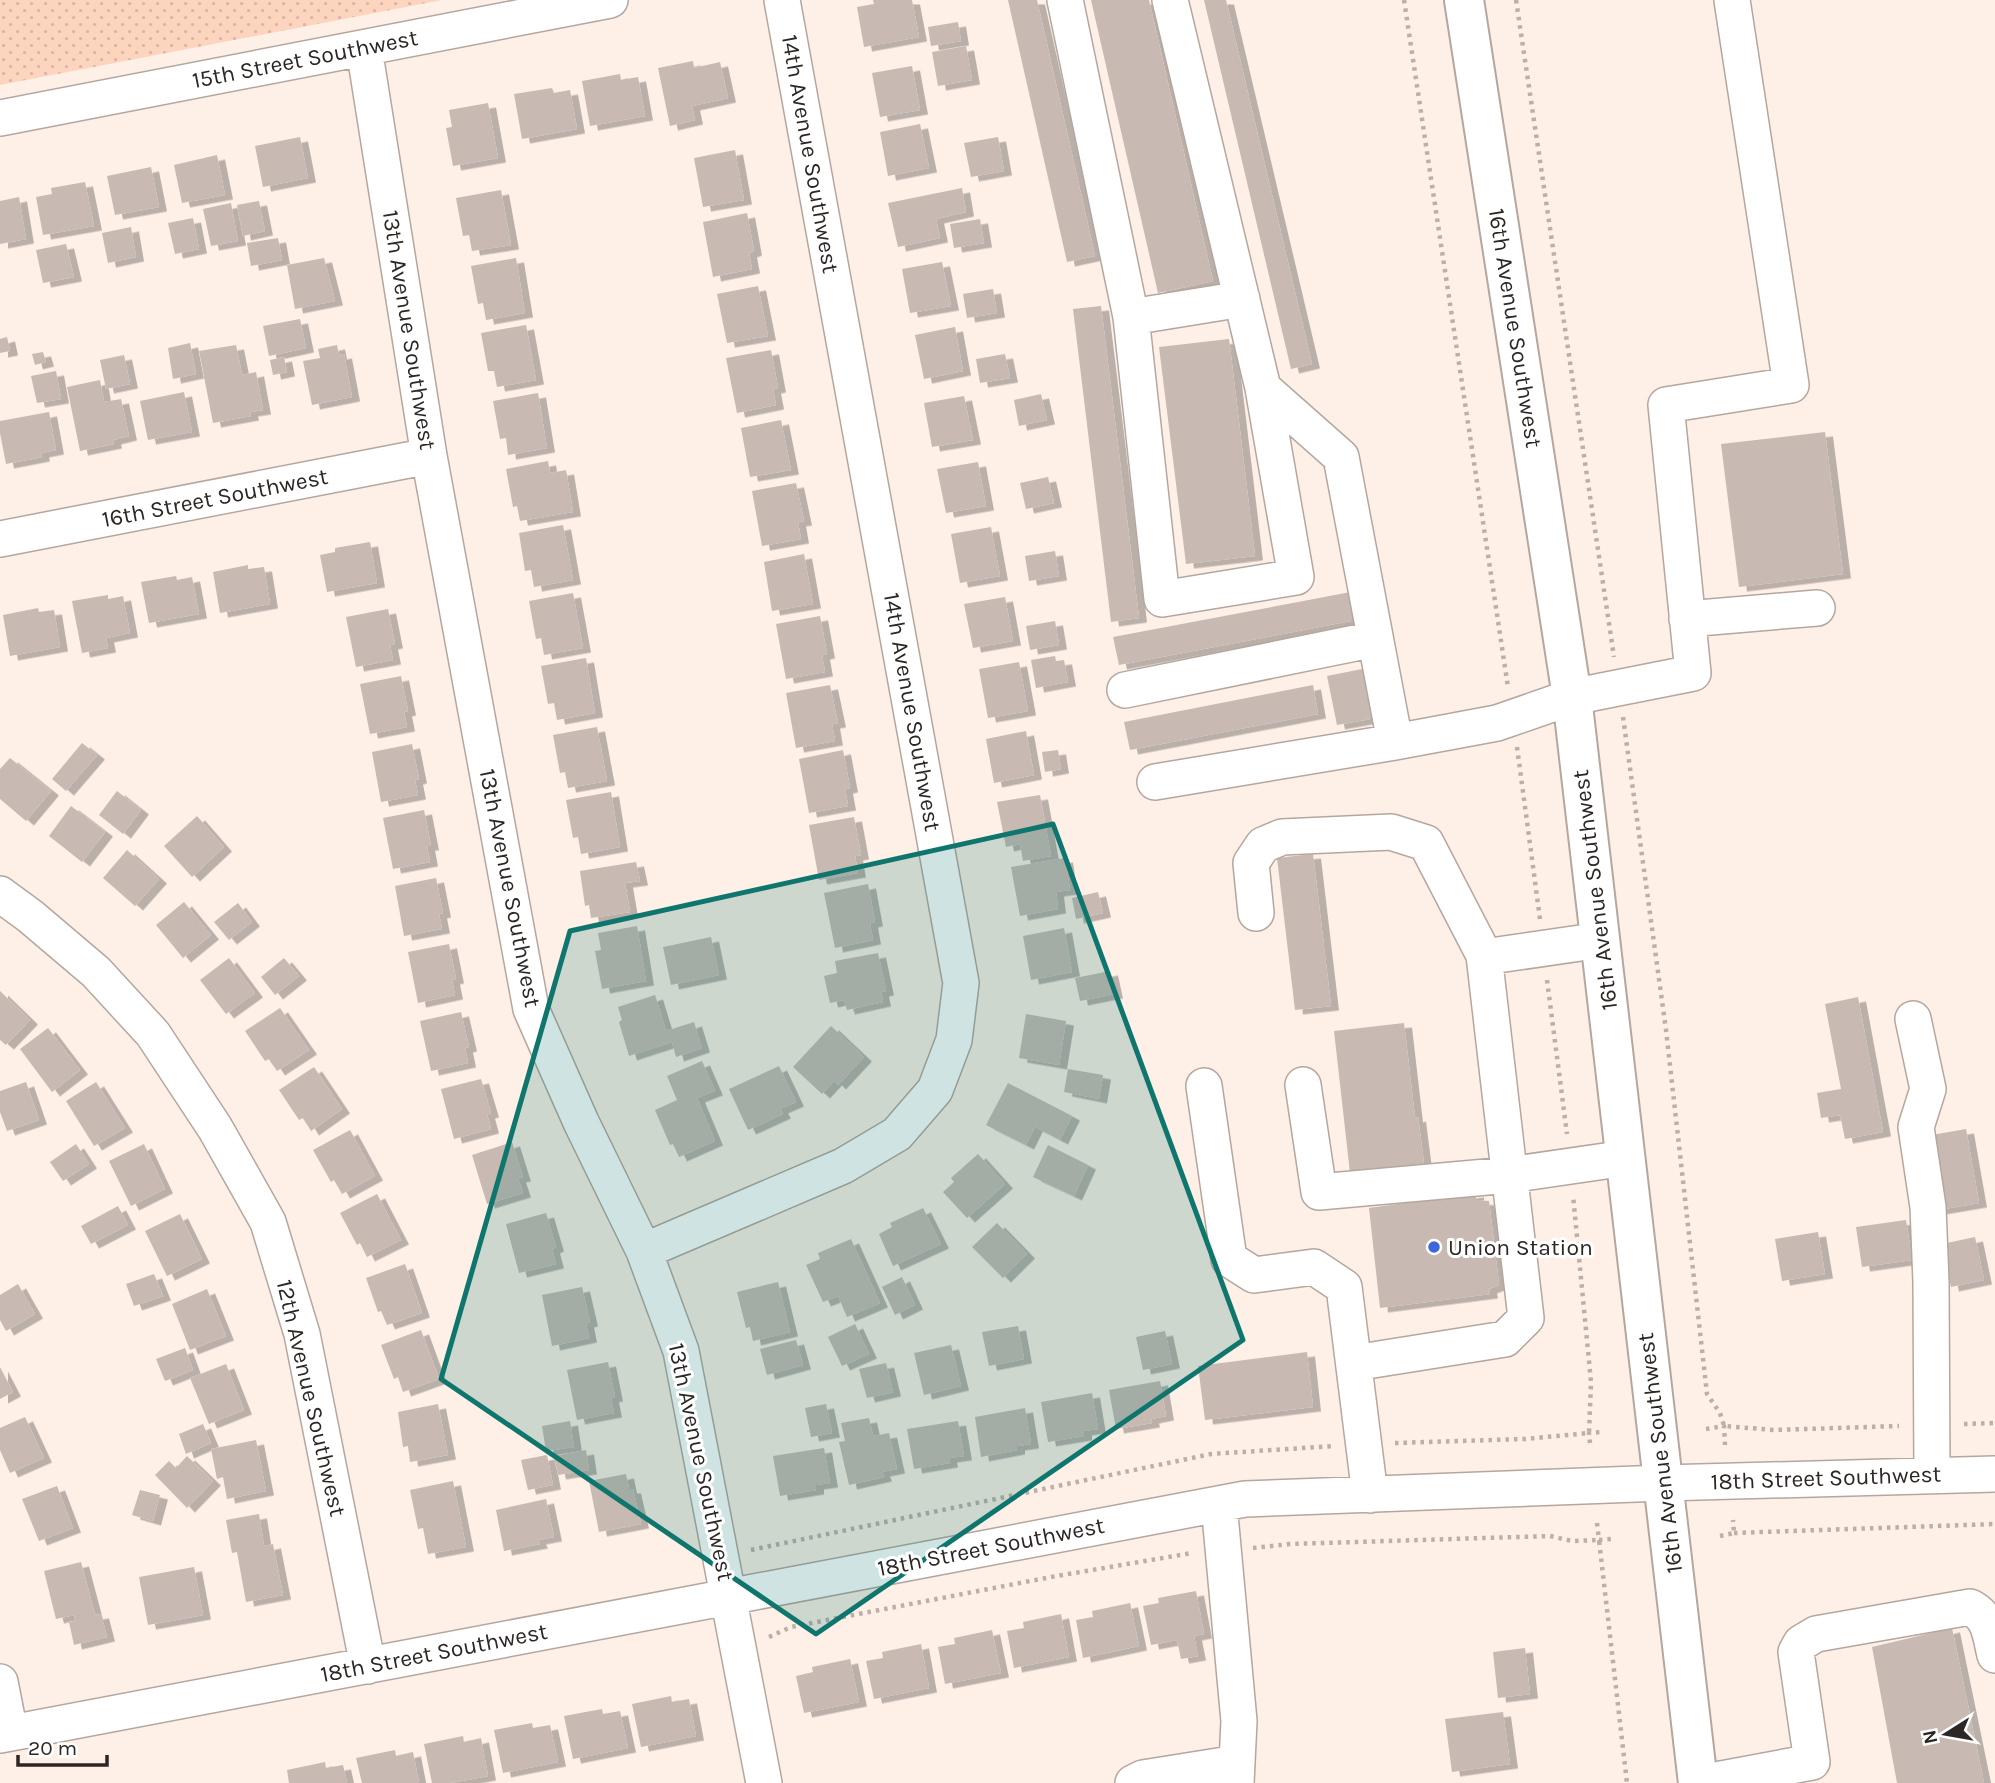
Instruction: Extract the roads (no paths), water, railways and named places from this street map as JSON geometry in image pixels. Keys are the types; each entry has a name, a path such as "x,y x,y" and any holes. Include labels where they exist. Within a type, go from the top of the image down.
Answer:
{"main road":[{"name":"16th Avenue Southwest","path":"1464,0 1572,697 1699,1783"}],"street":[{"name":"15th Street Southwest","path":"0,118 610,0"},
{"name":"14th Avenue Southwest","path":"645,1251 843,1166 897,1134 935,1090 954,1040 961,984 782,0"},
{"path":"1065,0 1131,317 1162,599 1296,577 1263,388 1170,0"},
{"path":"1155,782 1497,723 1572,697 1693,673 1665,405 1791,385 1732,0"},
{"name":"13th Avenue Southwest","path":"364,48 429,456 531,1009 581,1122 645,1251 681,1351 764,1783"},
{"path":"1131,317 1242,299"},
{"path":"1263,388 1341,457 1395,742"},
{"name":"16th Street Southwest","path":"0,539 429,456"},
{"path":"1688,619 1817,608"},
{"path":"1125,690 1375,639"},
{"path":"1256,913 1251,863 1263,845 1282,837 1391,832 1426,844 1484,957 1525,1318 1505,1339 1354,1363"},
{"name":"12th Avenue Southwest","path":"0,894 96,972 153,1034 215,1128 268,1222 302,1334 368,1666"},
{"path":"1484,957 1601,940"},
{"path":"1913,1019 1928,1089 1916,1127 1928,1208 1932,1475"},
{"path":"1303,1084 1319,1192 1509,1175 1626,1158"},
{"path":"1204,1086 1229,1259 1254,1275 1314,1267 1344,1287 1370,1495"},
{"name":"18th Street Southwest","path":"5,1734 1245,1499 1995,1474"},
{"path":"1133,1783 1143,1779 1236,1773 1239,1721 1219,1504"},
{"path":"1699,1783 1814,1773 1796,1652 1801,1643 1816,1634 1970,1607 1986,1620 1995,1655"},
{"path":"0,1682 5,1734"}],"place":[{"name":"Union Station","path":"1434,1247"}]}
